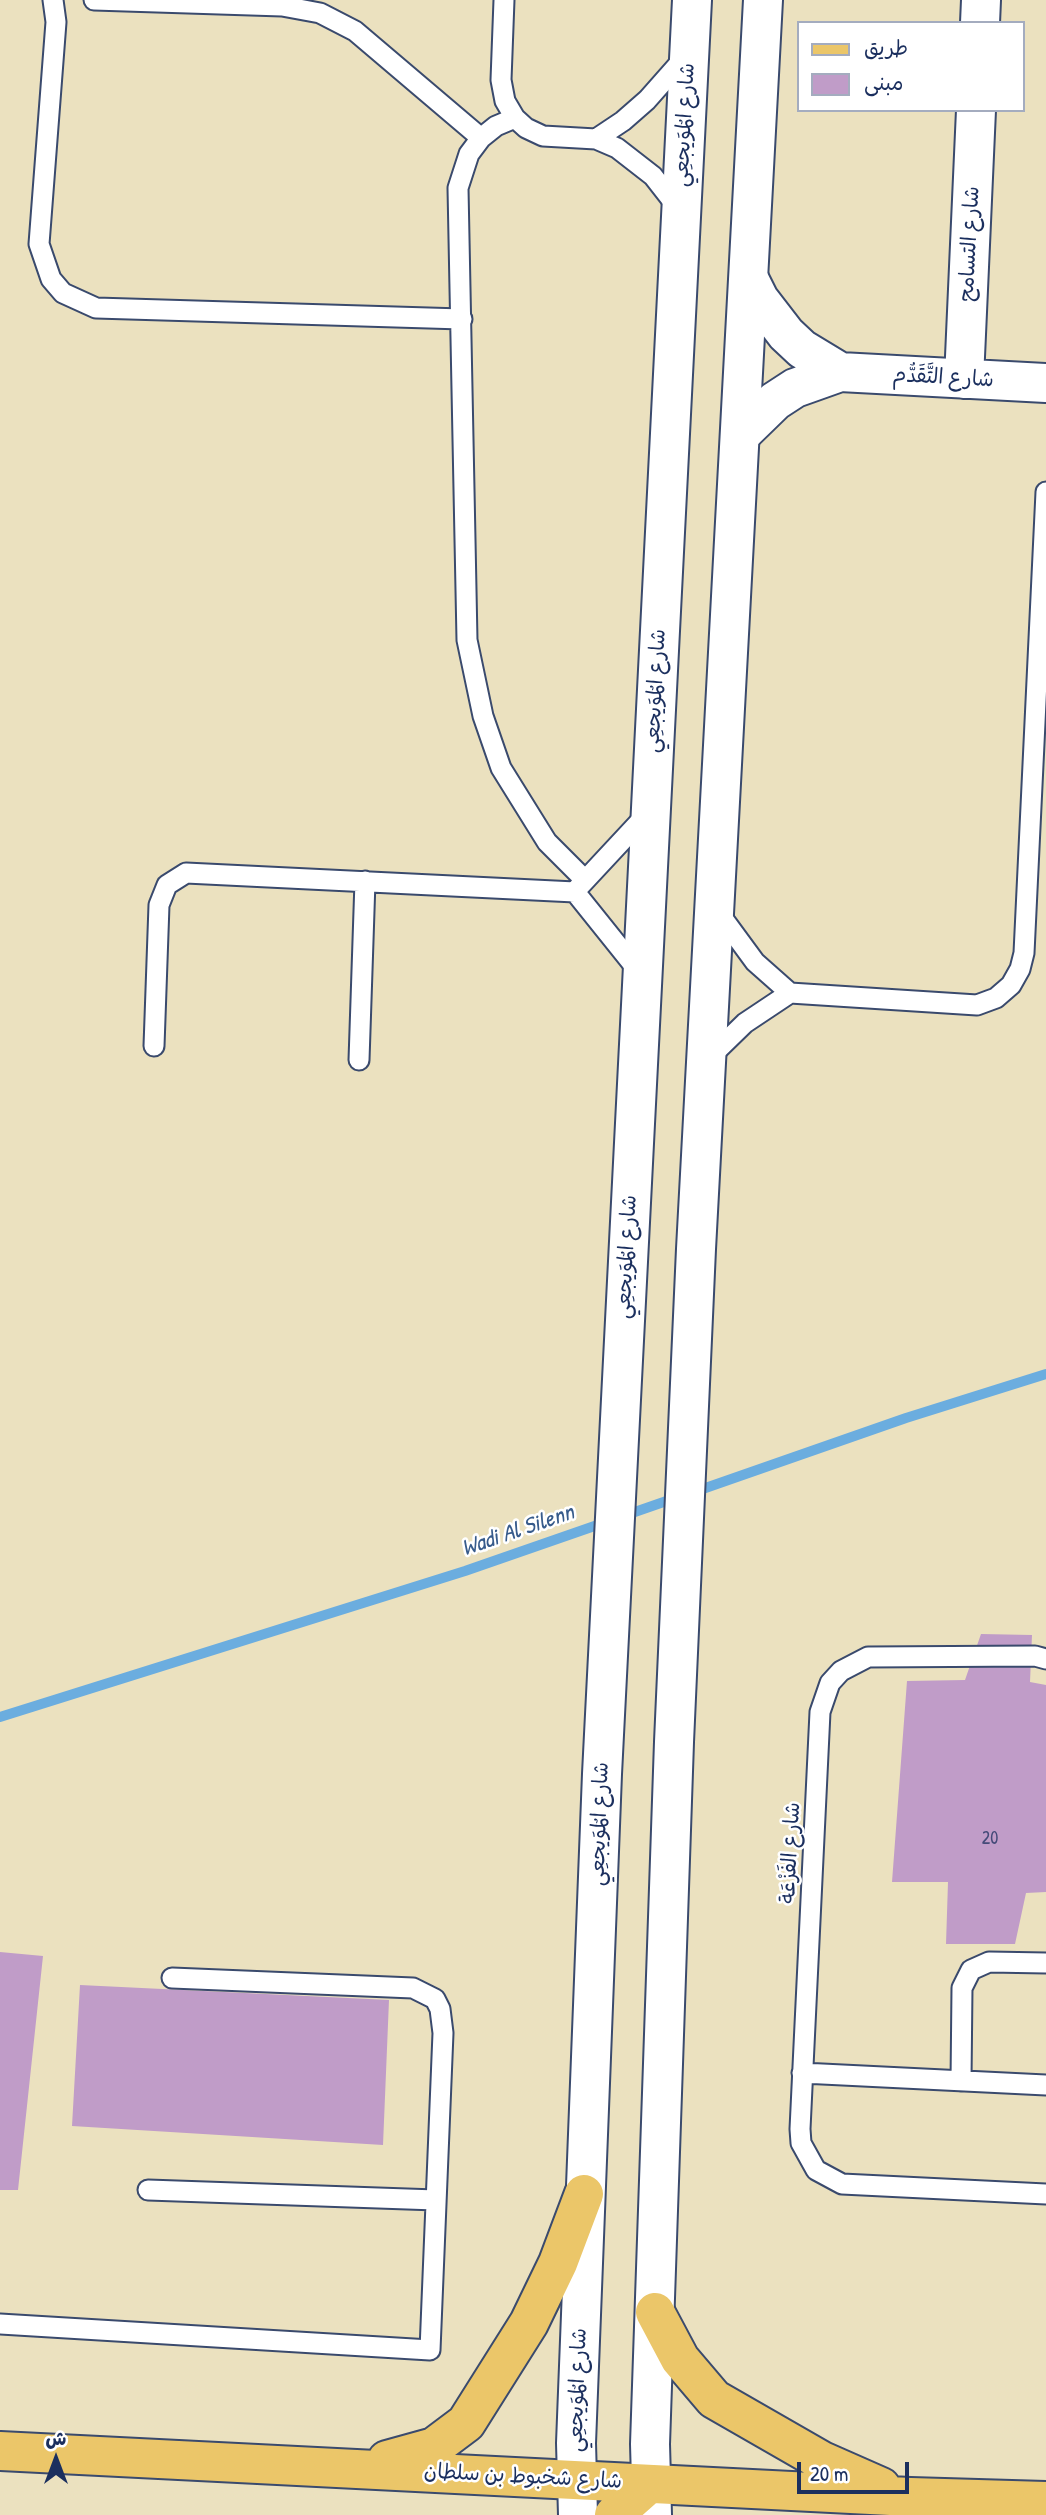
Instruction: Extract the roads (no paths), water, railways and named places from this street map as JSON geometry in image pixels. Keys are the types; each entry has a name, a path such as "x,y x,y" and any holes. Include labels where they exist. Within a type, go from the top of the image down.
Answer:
{"main road":[{"path":"349,2468 434,2448 466,2423 529,2323 558,2263 584,2194"},
{"path":"655,2312 680,2359 714,2399 822,2461 909,2497"},
{"name":"شارع شخبوط بن سلطان","path":"0,2451 349,2468 577,2497 909,2497 1046,2501"},
{"path":"614,2515 651,2499"}],"street":[{"name":"شارع المُوَيجعِي","path":"577,2497 584,2194 602,1774 692,0"},
{"path":"651,2499 674,1742 696,1249 763,0"},
{"path":"979,21 981,0"},
{"name":"شارع التسامح","path":"964,379 976,112"},
{"name":"شارع التَّقَدُّم","path":"749,279 759,299 786,334 802,349 840,372"},
{"name":"شارع التَّقَدُّم","path":"740,435 765,409 795,388 840,372 1046,383"}],"lane":[{"path":"53,0 56,22 40,244 51,279 63,293 96,308 462,319"},
{"path":"93,0 282,6 320,13 355,31 481,138"},
{"path":"504,0 501,80 505,101 515,118 526,128 543,136 596,139 636,160 653,176 681,212"},
{"path":"596,139 623,121 647,100 689,52"},
{"path":"515,118 496,126 481,138 469,154 458,188 467,640 491,742 512,789 641,975"},
{"path":"706,1061 745,1023 790,993 977,1005 996,998 1011,985 1020,969 1024,953 1046,492"},
{"path":"154,1045 159,905 161,894 175,877 198,873 365,881 580,886 619,847 650,810"},
{"path":"359,1060 365,881"},
{"path":"715,906 740,944 790,993"},
{"name":"شارع الفَزْعَة","path":"1046,1659 1035,1656 868,1657 841,1671 827,1690 820,1712 801,2143 816,2170 828,2179 858,2185 1046,2194"},
{"path":"961,2081 964,1979 971,1970 989,1962 1046,1963"},
{"path":"0,2324 430,2350 443,2033 440,2009 435,1999 413,1988 172,1978"},
{"path":"802,2073 1046,2085"},
{"path":"148,2190 436,2200"}],"waterway":[{"name":"Wadi Al Silenn","path":"694,1492 906,1418 1046,1374"},
{"name":"Wadi Al Silenn","path":"0,1717 465,1571 678,1497"}]}
